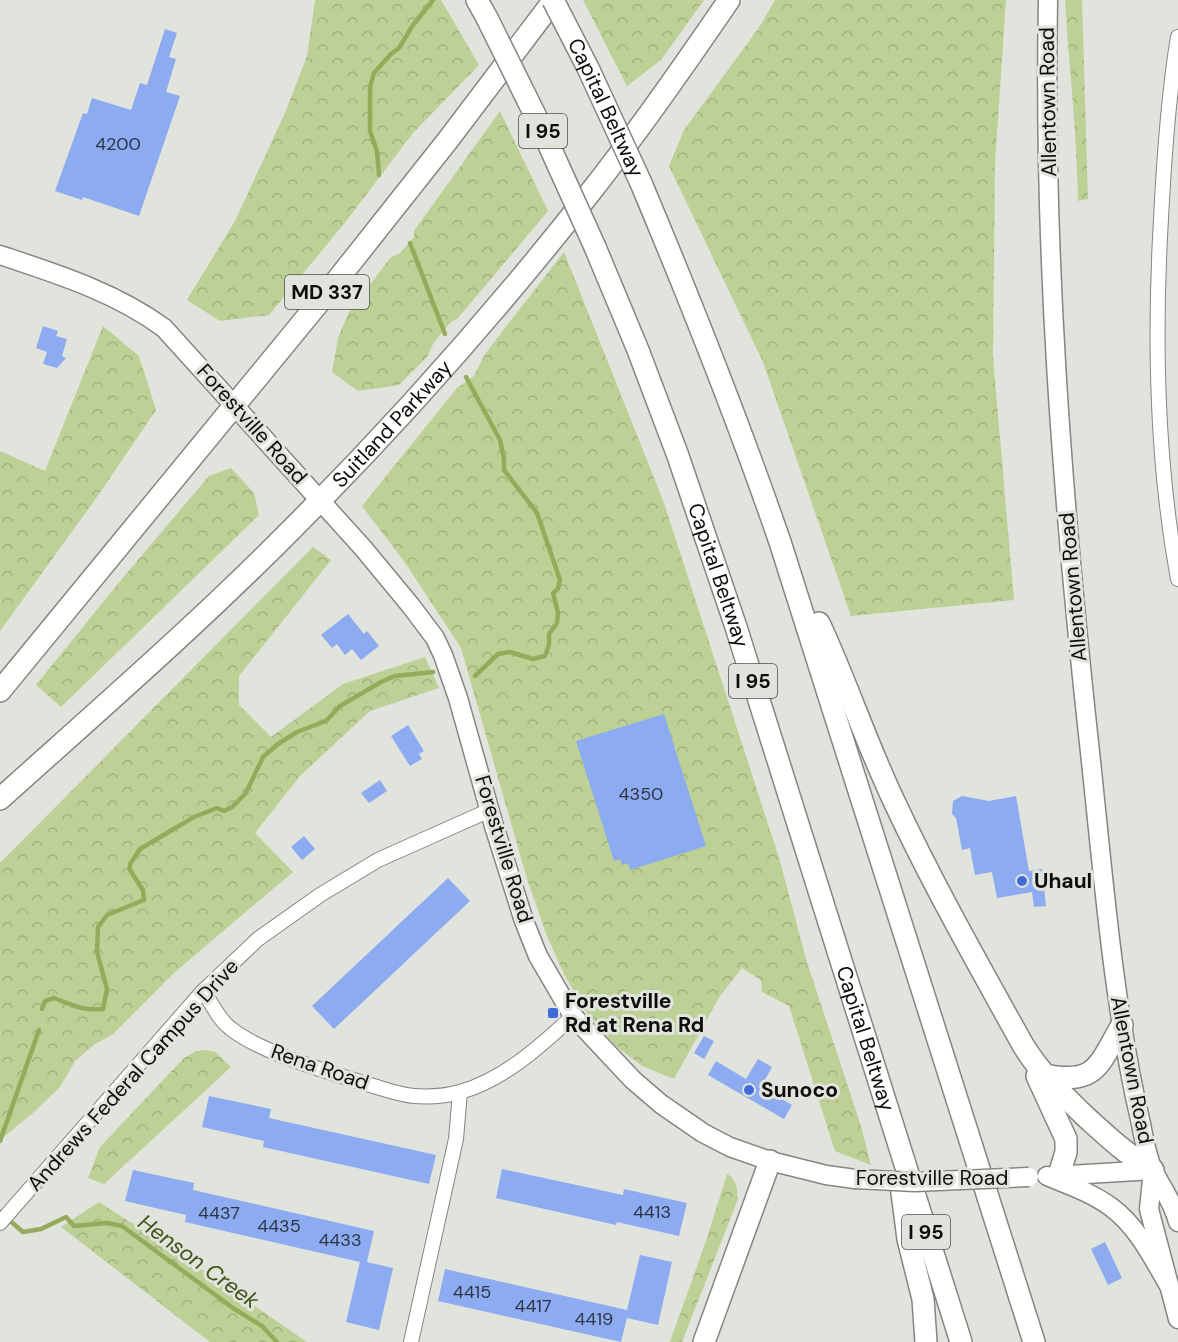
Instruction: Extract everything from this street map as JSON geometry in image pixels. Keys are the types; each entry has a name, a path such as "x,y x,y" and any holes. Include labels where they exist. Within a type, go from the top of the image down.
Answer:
{"highway":[{"name":"Capital Beltway","path":"554,0 641,183 744,438 780,542 1034,1342"},
{"name":"MD 337","path":"235,405 400,200 554,0"},
{"name":"Suitland Parkway","path":"0,799 198,620 320,500 402,413 588,195 729,0"},
{"name":"Capital Beltway","path":"482,9 539,123 595,247 674,445 736,627 961,1342"},
{"path":"0,691 235,405"},
{"path":"780,542 841,670 867,740 893,800 961,931 1031,1058 1044,1075 1113,1142 1153,1170"},
{"path":"1044,1075 1070,1079 1092,1072 1122,1025"},
{"path":"1031,1058 1040,1084 1066,1139 1066,1152 1045,1176"},
{"path":"892,1122 908,1239 923,1299 926,1342"},
{"path":"704,1342 770,1161"}],"main road":[{"name":"Allentown Road","path":"1048,0 1051,257 1062,459 1109,931 1122,1025 1137,1106 1153,1170 1173,1205 1178,1222"},
{"name":"Forestville Road","path":"0,255 101,291 140,311 164,328 388,576 435,638 443,655 528,930 548,974 573,1016 619,1067 646,1092 674,1114 730,1147 770,1161 826,1175 915,1182 1153,1170"},
{"name":"Allentown Road","path":"1153,1170 1149,1209 1178,1319"},
{"path":"1045,1176 1098,1199 1120,1214 1137,1234 1169,1286"}],"street":[{"path":"1178,37 1165,143 1156,296 1158,416 1173,554 1178,579"},
{"name":"Andrews Federal Campus Drive","path":"0,1223 203,991 258,939 320,895 378,860 490,810"},
{"name":"Rena Road","path":"203,991 228,1027 261,1046 340,1076 413,1096 460,1092 503,1072 554,1034 573,1016"},
{"path":"411,1342 456,1139 460,1092"}],"green space":[{"path":"315,0 441,0 479,65 413,133 347,220 269,315 220,321 187,300 235,221 285,113 307,56"},
{"path":"583,0 704,0 661,60 627,86"},
{"path":"775,0 1006,0 995,163 993,357 1014,600 851,616 763,362 669,166 684,130 760,26"},
{"path":"1065,0 1082,0 1088,199 1078,201 1075,125"},
{"path":"500,111 548,211 458,318 450,323 434,342 427,357 399,385 358,391 332,372 338,338 348,314 390,258 400,253 414,237 414,231"},
{"path":"564,252 664,503 780,861 806,959 861,1126 871,1165 835,1151 789,1006 762,992 761,980 742,968 720,996 674,1079 642,1066 615,1045 586,1012 564,974 547,936 527,879 461,648 406,564 362,506 457,388 474,376 485,354"},
{"path":"103,326 139,356 156,410 97,497 0,631 0,451 45,471"},
{"path":"231,468 254,493 259,515 61,707 36,685 209,476"},
{"path":"313,547 331,560 239,676 239,705 271,737 343,684 425,657 439,688 370,711 300,776 255,833 293,872 175,972 112,1035 95,1044 75,1061 60,1087 0,1140 0,863"},
{"path":"196,1051 215,1052 231,1067 104,1184 88,1178 100,1147 184,1058"},
{"path":"727,1174 735,1181 738,1199 682,1342 670,1342 707,1238"},
{"path":"99,1202 178,1253 307,1342 210,1342 61,1227"}],"building":[{"path":"165,29 177,33 169,57 176,59 166,92 180,96 139,216 83,197 82,200 55,191 83,113 87,114 92,98 131,110 140,83 147,85"},
{"path":"43,326 58,331 56,336 67,339 62,356 66,358 57,368 43,364 47,352 36,348"},
{"path":"348,614 364,634 367,631 379,646 361,660 352,649 345,655 337,644 332,648 321,635"},
{"path":"664,714 706,846 630,870 628,863 622,865 620,859 614,861 576,741"},
{"path":"408,725 424,751 419,754 422,759 410,766 391,736"},
{"path":"380,780 387,791 369,803 361,793"},
{"path":"962,796 989,801 1016,796 1029,871 1042,869 1046,906 1034,907 1032,892 997,898 992,872 975,875 970,848 962,850 956,818 952,814 953,801"},
{"path":"304,836 315,849 302,860 291,847"},
{"path":"448,878 470,901 334,1029 312,1006"},
{"path":"704,1036 714,1041 704,1059 694,1053"},
{"name":"Sunoco","path":"758,1059 772,1067 761,1087 792,1105 784,1119 708,1075 716,1061 746,1079"},
{"path":"209,1096 271,1109 269,1118 436,1155 429,1184 263,1147 264,1141 202,1127"},
{"path":"502,1169 623,1195 624,1189 687,1203 679,1236 617,1222 616,1225 496,1198"},
{"path":"133,1170 194,1183 193,1190 374,1231 367,1262 393,1268 379,1330 346,1322 360,1262 185,1222 186,1215 125,1201"},
{"path":"1105,1242 1122,1278 1108,1285 1091,1249"},
{"path":"640,1255 672,1262 658,1325 627,1318 621,1342 438,1301 445,1269 627,1310"}],"waterway":[{"name":"Henson Creek","path":"379,175 377,151 370,131 370,87 374,73 399,48 413,25 433,0"},
{"name":"Henson Creek","path":"410,243 445,334"},
{"name":"Henson Creek","path":"466,377 500,440 504,470 537,513 560,580 558,589 553,593 558,613 557,623 549,634 549,645 545,656 533,659 510,652 498,654 475,676"},
{"name":"Henson Creek","path":"42,1009 45,1001 54,998 83,1008 103,1009 107,989 97,952 98,927 107,915 144,900 143,890 130,870 130,864 140,849 194,817 217,808 224,811 232,807 246,793 263,757 297,732 326,721 340,706 395,676 433,672"},
{"name":"Henson Creek","path":"0,1141 39,1030"},
{"name":"Henson Creek","path":"0,1212 23,1232 41,1229 66,1217 74,1226 107,1223 122,1226 233,1308 262,1326 277,1342"}],"place":[{"name":"Uhaul","path":"1022,881"},
{"name":"Forestville Rd at Rena Rd","path":"553,1013"},
{"name":"Sunoco","path":"749,1090"}]}
